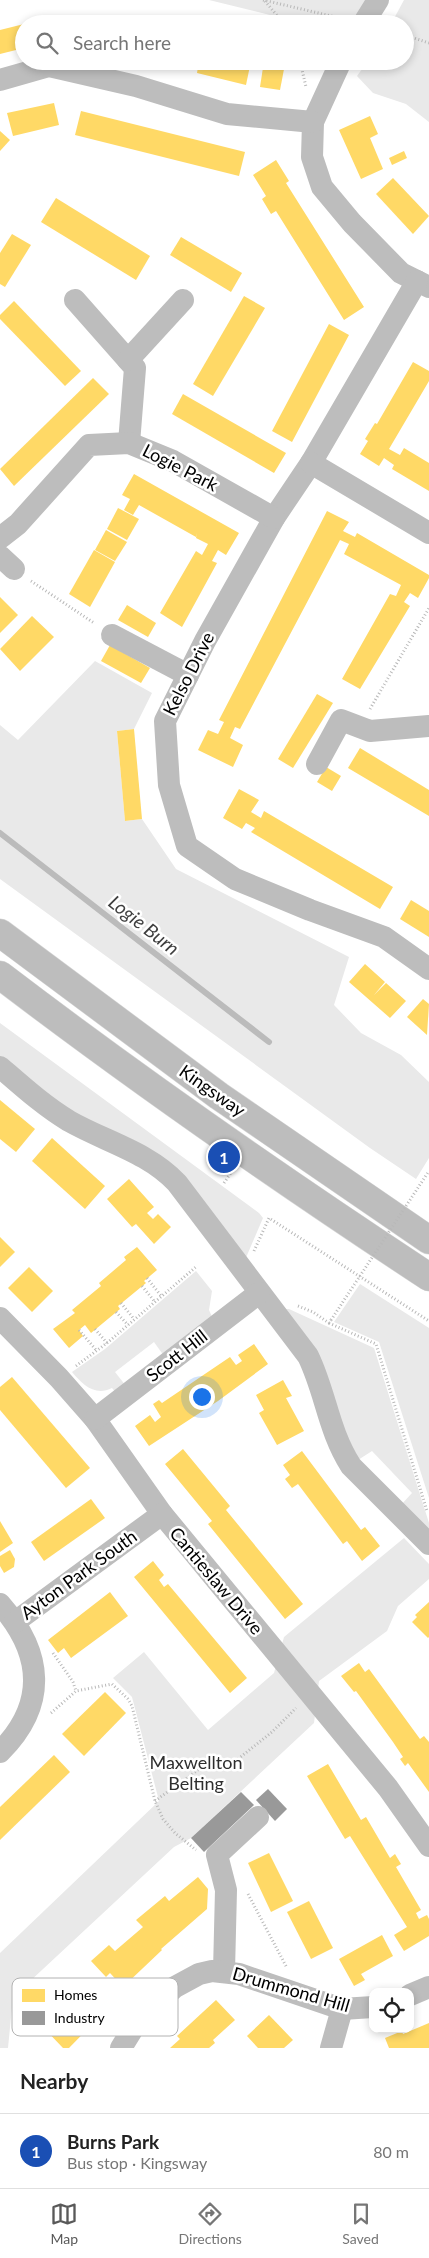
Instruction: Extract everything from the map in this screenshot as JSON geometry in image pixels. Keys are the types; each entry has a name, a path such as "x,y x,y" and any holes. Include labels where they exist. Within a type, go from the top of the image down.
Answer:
{"highway":[{"name":"Kingsway","path":"0,933 219,1096 429,1240"},
{"name":"Kingsway","path":"0,975 289,1184 429,1277"}],"street":[{"path":"365,15 378,0"},
{"path":"0,80 35,70"},
{"path":"66,70 136,86 227,114 313,122"},
{"path":"337,70 313,122 312,157 322,187 352,223 401,273 423,284"},
{"name":"Kelso Drive","path":"423,284 311,463 274,518 165,721 169,785 187,846 235,879 310,910 384,937 429,969"},
{"path":"75,300 135,368 129,443"},
{"path":"128,360 183,300"},
{"name":"Logie Park","path":"0,538 18,524 89,445 129,443 173,461 274,518"},
{"path":"311,463 429,533"},
{"path":"112,635 188,675"},
{"path":"317,764 341,720 370,731 429,726"},
{"path":"0,1067 36,1098 68,1120 144,1156 167,1172 192,1201 308,1356 316,1373 329,1422 347,1459 358,1474 429,1544"},
{"name":"Scott Hill","path":"95,1419 259,1292"},
{"name":"Cantieslaw Drive","path":"0,1318 60,1378 95,1419 162,1514 388,1788 429,1846"},
{"name":"Ayton Park South","path":"0,1604 16,1622 162,1514"},
{"path":"0,1752 20,1729 28,1715 35,1689 31,1653 16,1622"},
{"path":"224,1971 226,1890 218,1855 258,1817"},
{"name":"Drummond Hill","path":"178,1985 199,1974 224,1971 342,2009 369,2007"},
{"path":"414,1993 429,1986"},
{"path":"331,2048 342,2009"},
{"name":"Drummond Hill","path":"121,2048 128,2036"}],"path":[{"path":"263,0 325,15"},
{"path":"263,0 276,15"},
{"path":"414,38 429,43"},
{"path":"7,563 112,635"},
{"path":"359,727 429,608"},
{"path":"429,1171 330,1321 376,1344 429,1516"},
{"path":"245,1272 269,1218 429,1321"},
{"path":"68,1372 97,1352 197,1266"},
{"path":"147,1278 162,1297"},
{"path":"142,1286 155,1302"},
{"path":"121,1303 134,1319"},
{"path":"116,1312 128,1325"},
{"path":"95,1329 107,1343"},
{"path":"79,1330 97,1352"},
{"path":"50,1714 76,1691 112,1684 128,1698 132,1706 155,1801 163,1818 175,1833 201,1854 218,1855"},
{"path":"155,1801 198,1770 238,1759 272,1732 287,1715 311,1694"},
{"path":"244,1888 293,1979 289,1991"}],"green space":[{"path":"209,0 370,0 359,15 270,15"},
{"path":"404,0 429,0 429,122 406,104 373,93 357,76 361,70 414,70 414,15 396,15"},
{"path":"95,661 152,693 134,729 117,731 125,821 142,819 176,869 349,957 334,1005 361,1033 401,1055 429,1082 429,1158 416,1179 370,1148 0,879 0,725 18,740"},
{"path":"0,1023 259,1213 263,1218 245,1260 198,1197 71,1112 0,1057"},
{"path":"196,1271 212,1291 209,1310 213,1319 164,1356 154,1342 115,1372 126,1386 116,1393 112,1388 100,1391 89,1388 72,1372 105,1349"},
{"path":"360,1284 429,1328 429,1498 379,1342 334,1322"},
{"path":"283,1309 289,1309 374,1348 429,1523 429,1530 401,1505 412,1493 372,1451 358,1460"},
{"name":"Maxwellton Belting","path":"404,1538 429,1564 429,1579 398,1606 387,1631 319,1681 314,1723 191,1838 174,1847 33,1978 12,1978 12,2007 8,2048 0,2048 0,1953 159,1801 132,1697 113,1678 144,1652 208,1730 274,1673 284,1637"}],"building: Homes":[{"path":"15,26 15,50 0,54 0,30"},
{"path":"198,70 249,70 246,85 197,73"},
{"path":"263,70 284,70 280,90 260,87"},
{"path":"54,103 59,125 13,136 7,113"},
{"path":"81,111 245,152 239,176 75,135"},
{"path":"370,116 378,134 370,138 383,169 361,179 339,130"},
{"path":"0,131 10,140 0,151"},
{"path":"404,151 407,158 392,165 389,158"},
{"path":"276,160 289,181 286,183 364,307 344,320 276,211 271,214 262,199 266,196 253,175"},
{"path":"393,178 429,216 413,234 376,194"},
{"path":"56,198 150,256 136,280 41,222"},
{"path":"12,234 31,245 5,287 0,284 0,253"},
{"path":"181,237 242,273 231,292 170,255"},
{"path":"244,296 265,308 213,396 193,384"},
{"path":"14,301 81,371 65,386 0,319 0,315"},
{"path":"329,324 349,335 292,442 272,431"},
{"path":"413,362 429,371 429,381 389,449 400,455 404,448 429,463 429,491 392,469 394,465 384,458 379,466 360,454 368,441 365,439 375,423 377,424"},
{"path":"93,378 109,394 14,486 0,469"},
{"path":"183,394 286,453 274,473 172,414"},
{"path":"134,474 239,533 226,555 218,550 212,561 217,563 182,627 160,613 196,551 202,555 208,544 196,538 197,533 196,537 139,505 133,515 124,510 130,499 122,495"},
{"path":"118,508 139,519 127,540 107,529"},
{"path":"327,511 349,522 343,531 355,537 357,533 429,575 429,578 418,598 410,593 404,602 410,606 360,689 342,679 390,594 396,596 401,585 344,554 349,544 340,540 240,729 235,727 230,738 243,745 233,767 198,750 208,730 218,734 224,722 219,720"},
{"path":"106,530 127,542 115,561 95,550"},
{"path":"94,550 115,562 90,607 69,594"},
{"path":"0,597 18,615 0,633"},
{"path":"127,605 156,623 148,637 118,620"},
{"path":"32,616 54,637 20,671 0,649"},
{"path":"110,645 150,668 141,683 101,661"},
{"path":"317,694 333,703 293,768 278,759"},
{"path":"134,729 142,819 125,821 117,731"},
{"path":"360,748 429,790 429,816 348,768"},
{"path":"326,767 341,776 332,791 317,782"},
{"path":"239,789 259,800 251,812 261,818 264,811 393,887 380,909 251,832 255,828 246,823 242,829 223,818"},
{"path":"411,900 429,911 429,937 400,919"},
{"path":"365,964 385,982 374,995 386,983 406,1001 390,1018 349,982"},
{"path":"423,999 429,1004 427,1035 407,1017"},
{"path":"0,1100 35,1129 16,1152 0,1139"},
{"path":"52,1138 105,1186 85,1209 32,1161"},
{"path":"129,1179 154,1207 147,1213 153,1219 158,1214 171,1227 154,1244 136,1224 132,1227 107,1199"},
{"path":"0,1237 15,1252 0,1267"},
{"path":"137,1247 157,1270 144,1281 146,1283 118,1306 120,1309 91,1333 85,1325 79,1330 83,1336 69,1348 53,1329 75,1313 72,1310 101,1286 99,1283 126,1260 124,1257"},
{"path":"29,1267 53,1291 32,1312 8,1288"},
{"path":"254,1344 268,1364 218,1401 149,1446 135,1426 150,1415 155,1422 161,1417 153,1404 159,1400 162,1403 230,1357 236,1365 242,1361 238,1355"},
{"path":"12,1377 90,1468 66,1488 0,1410 0,1387"},
{"path":"283,1380 292,1396 286,1398 304,1431 277,1445 259,1413 264,1410 256,1395"},
{"path":"183,1449 230,1506 226,1510 303,1604 285,1619 208,1524 212,1521 165,1464"},
{"path":"302,1451 361,1530 365,1527 380,1546 362,1561 347,1541 343,1544 298,1484 292,1488 285,1479 290,1475 283,1465"},
{"path":"91,1499 105,1518 44,1561 31,1542"},
{"path":"0,1521 13,1543 0,1552"},
{"path":"10,1550 15,1559 14,1567 4,1573 0,1566 0,1556"},
{"path":"153,1561 164,1575 159,1580 164,1587 168,1584 247,1678 230,1693 134,1577"},
{"path":"110,1592 128,1616 71,1658 64,1648 58,1653 48,1640"},
{"path":"429,1602 428,1638 412,1622 417,1617 415,1615"},
{"path":"359,1663 365,1672 369,1669 420,1739 424,1736 429,1742 429,1792 408,1763 405,1766 400,1759 403,1757 393,1742 356,1691 354,1692 341,1676"},
{"path":"105,1692 126,1713 84,1756 62,1734"},
{"path":"54,1755 70,1772 0,1840 0,1807"},
{"path":"328,1764 361,1820 366,1817 390,1858 395,1854 401,1864 396,1867 421,1910 416,1913 419,1919 427,1915 429,1919 429,1936 404,1951 394,1935 407,1927 350,1836 345,1839 307,1776"},
{"path":"269,1853 293,1901 271,1912 248,1863"},
{"path":"198,1877 208,1889 207,1909 161,1949 132,1978 115,1978 110,1973 106,1977 91,1961 109,1945 115,1951 143,1927 136,1920 165,1896 169,1901"},
{"path":"309,1901 333,1948 311,1959 287,1912"},
{"path":"382,1935 393,1956 361,1974 365,1980 354,1986 339,1959"},
{"path":"216,2000 235,2020 213,2040 215,2043 209,2048 170,2048 180,2039 178,2035"},
{"path":"269,2015 293,2040 284,2048 258,2048 247,2036"},
{"path":"429,2023 429,2048 389,2048 385,2038 397,2033 414,2033 414,2029"},
{"path":"52,2036 81,2036 69,2048 63,2048"}],"building: Industry":[{"path":"268,1789 287,1809 275,1821 256,1800"},
{"path":"241,1792 254,1805 204,1852 191,1838"}],"waterway":[{"name":"Logie Burn","path":"0,833 269,1042"}],"place":[{"name":"Burns Park","path":"224,1157"}]}
